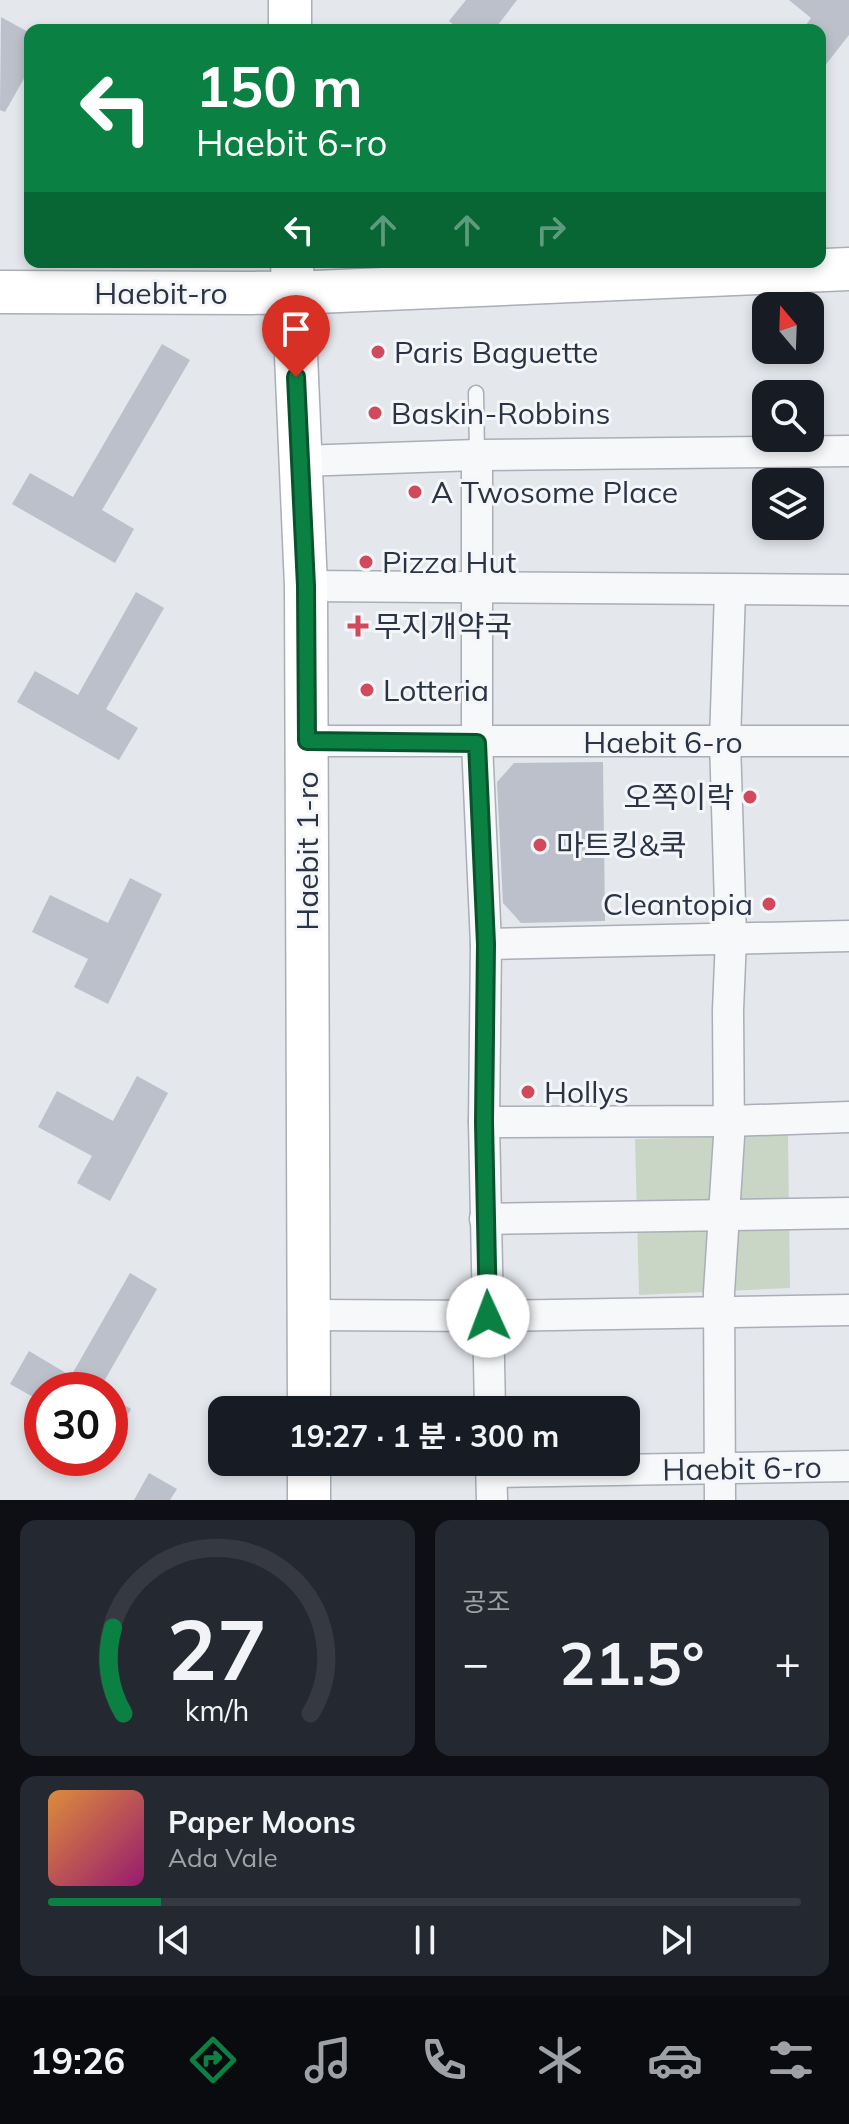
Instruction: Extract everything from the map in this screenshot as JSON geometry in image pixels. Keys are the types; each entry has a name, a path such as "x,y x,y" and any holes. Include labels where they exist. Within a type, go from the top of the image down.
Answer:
{"street":[{"path":"290,0 290,24"},
{"name":"Haebit-ro","path":"0,292 292,277 849,269"},
{"name":"Haebit 1-ro","path":"292,277 306,586 309,1396"},
{"path":"300,461 477,455 849,451"},
{"path":"477,455 477,743 486,944 484,1122 490,1396"},
{"path":"306,586 849,590"},
{"path":"720,1500 720,1311 730,1121 728,1010 731,938 725,741 730,591"},
{"name":"Haebit 6-ro","path":"307,741 849,741"},
{"path":"486,944 849,936"},
{"path":"484,1122 849,1117"},
{"path":"485,1219 849,1213"},
{"path":"309,1315 488,1316 849,1310"},
{"name":"Haebit 6-ro","path":"491,1478 849,1466"},
{"path":"309,1476 309,1500"}],"lane":[{"path":"476,393 477,455"}],"green space":[{"path":"788,1135 790,1288 639,1295 635,1139"}],"building":[{"path":"466,0 517,0 499,24 453,24 449,21"},
{"path":"789,0 849,0 849,35 826,64 826,24 806,24 811,18"},
{"path":"1,17 24,30 24,79 5,112 0,110"},
{"path":"162,344 190,360 102,510 134,529 115,563 12,504 30,473 73,497"},
{"path":"136,592 164,608 106,709 138,728 119,760 17,702 35,671 78,695"},
{"path":"603,762 605,921 521,923 503,903 497,782 514,763"},
{"path":"130,878 162,894 108,1004 74,987 88,959 32,932 50,895 108,923"},
{"path":"137,1076 168,1093 110,1201 77,1183 92,1156 38,1127 57,1091 113,1121"},
{"path":"130,1273 157,1289 109,1372 73,1372"},
{"path":"29,1351 64,1372 24,1372 24,1392 10,1384"},
{"path":"149,1473 177,1489 170,1500 134,1500"}],"place":[{"name":"Paris Baguette","path":"378,352"},
{"name":"Baskin-Robbins","path":"375,413"},
{"name":"A Twosome Place","path":"415,492"},
{"name":"Pizza Hut","path":"366,562"},
{"name":"무지개약국","path":"358,626"},
{"name":"Lotteria","path":"367,690"},
{"name":"오쪽이락","path":"750,797"},
{"name":"마트킹&쿡","path":"540,845"},
{"name":"Cleantopia","path":"769,904"},
{"name":"Hollys","path":"528,1092"}],"route":[{"path":"296,377 306,586 307,741 477,743 486,944 484,1122 488,1316"}]}
